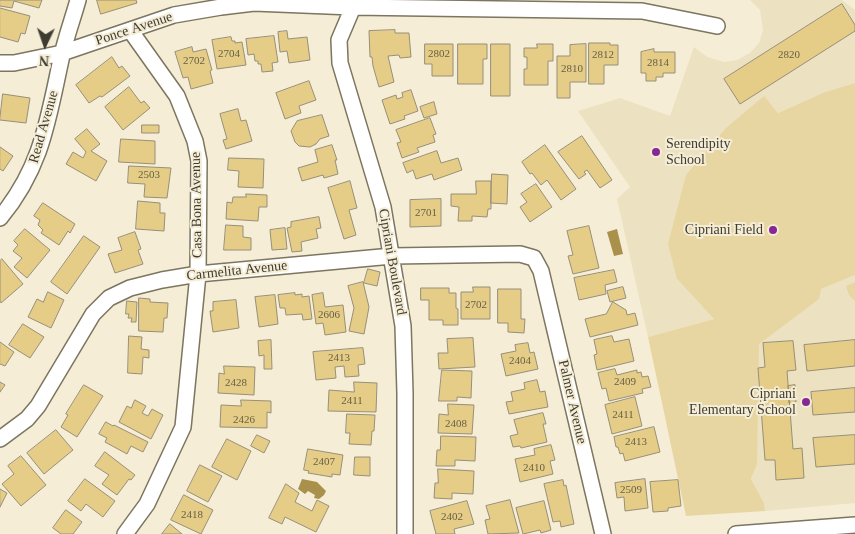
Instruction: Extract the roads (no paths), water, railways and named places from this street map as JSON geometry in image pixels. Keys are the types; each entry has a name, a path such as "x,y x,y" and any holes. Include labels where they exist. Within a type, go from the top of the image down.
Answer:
{"street":[{"name":"Read Avenue","path":"0,218 15,199 32,168 51,111 62,53 78,0"},
{"name":"Ponce Avenue","path":"0,63 14,63 62,53 174,15 254,3 642,11 717,26"},
{"name":"Cipriani Boulevard","path":"354,4 339,40 340,63 383,207 403,326 405,534"},
{"name":"Casa Bona Avenue","path":"125,534 147,504 183,427 198,274 199,162 195,141 177,96 130,30"},
{"name":"Carmelita Avenue","path":"0,439 27,419 38,406 93,314 109,298 130,288 198,274 392,256 520,254 534,258 541,271"},
{"name":"Palmer Avenue","path":"541,271 603,534"},
{"path":"736,534 855,525"}],"place":[{"name":"Serendipity School","path":"656,152"},
{"name":"Cipriani Field","path":"773,230"},
{"name":"Cipriani Elementary School","path":"806,402"}]}
